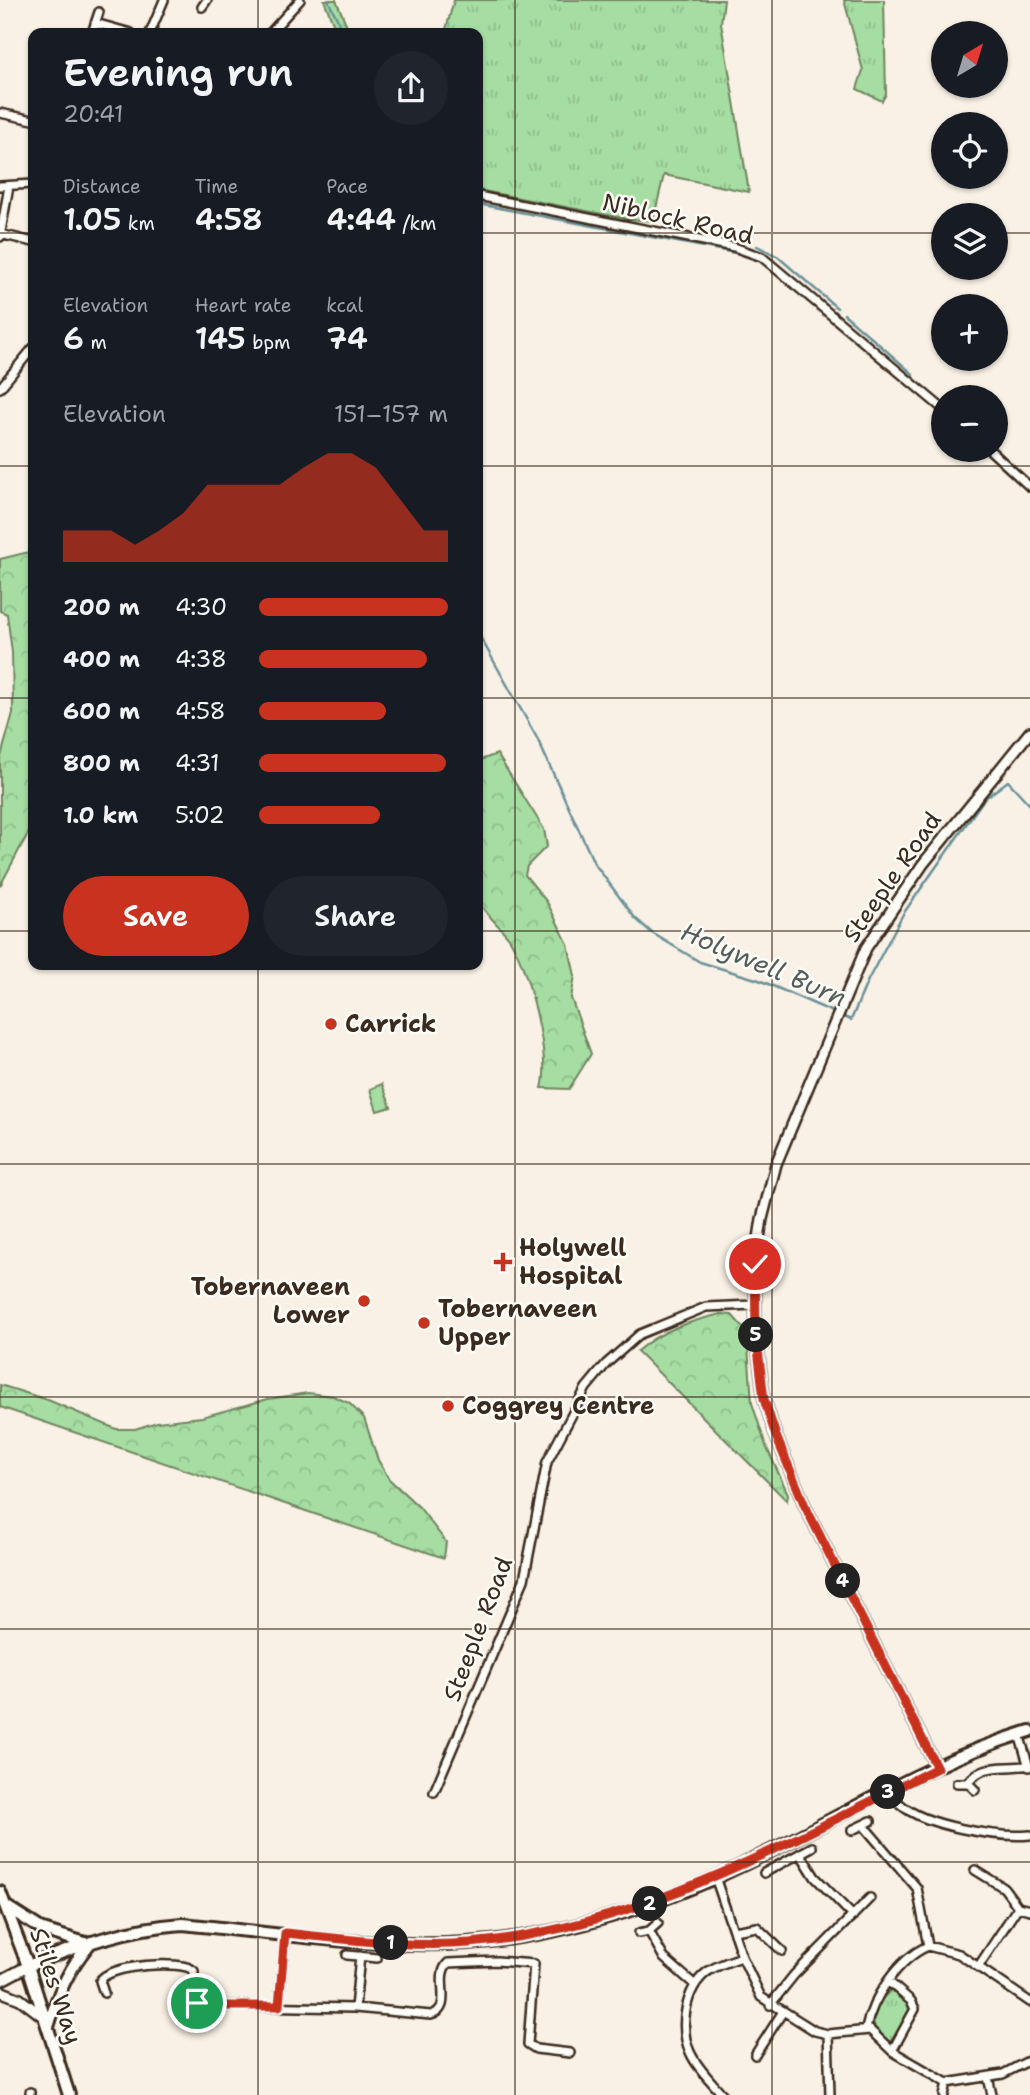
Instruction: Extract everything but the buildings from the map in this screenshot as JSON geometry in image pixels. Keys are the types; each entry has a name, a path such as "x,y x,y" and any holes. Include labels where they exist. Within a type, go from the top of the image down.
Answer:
{"main road":[{"path":"28,1966 88,1942 154,1926 182,1924 395,1943 467,1943 566,1928 649,1904 715,1877 937,1768 1025,1732"},
{"name":"Stiles Way","path":"0,1892 28,1966 69,2095"},
{"path":"7,1907 43,1930 88,1942"},
{"path":"46,2023 66,1974 88,1942"}],"street":[{"path":"152,28 164,0"},
{"path":"275,28 300,0"},
{"path":"94,28 99,12"},
{"path":"95,23 113,28"},
{"path":"0,114 28,119"},
{"path":"0,186 28,184"},
{"path":"9,186 0,236 28,241"},
{"name":"Niblock Road","path":"483,197 734,247 762,257 931,399"},
{"path":"0,388 28,354"},
{"path":"1003,462 1030,487"},
{"name":"Steeple Road","path":"937,1768 793,1479 764,1399 754,1305 755,1264 771,1182 837,1011 866,948 900,895 1030,732"},
{"name":"Steeple Road","path":"433,1792 524,1580 547,1462 586,1388 606,1364 640,1334 706,1307 754,1305"},
{"path":"968,1783 978,1771 988,1767 1008,1770 1030,1767 1025,1732"},
{"path":"957,1783 968,1783 975,1790"},
{"path":"892,1790 898,1803 926,1817 1004,1836 1030,1835"},
{"path":"852,1830 871,1821"},
{"path":"863,1825 917,1888 928,1946"},
{"path":"764,1872 812,1847"},
{"path":"800,1853 815,1877 853,1916"},
{"path":"975,1870 1004,1888 1018,1907 1030,1910"},
{"path":"715,1877 756,1992 782,2013 809,2029 828,2034 866,2029 892,2051 947,2083 988,2077 1013,2070 1030,2060"},
{"path":"770,2004 801,1967 870,1898"},
{"path":"978,1967 1018,1907"},
{"path":"639,1933 649,1931 658,1923"},
{"path":"734,1931 757,1927 782,1951"},
{"path":"649,1931 664,1958 695,1985"},
{"path":"279,2006 285,1933"},
{"path":"866,2029 876,1998 911,1958 928,1946 954,1951 1030,2002"},
{"path":"347,1955 377,1958"},
{"path":"355,2008 360,1956"},
{"path":"723,2095 697,2064 687,2044 685,2018 695,1985 712,1969 742,1957"},
{"path":"104,1993 100,1981 107,1973 137,1966 188,1966 194,1971 194,1997 200,2005 355,2008 433,2015 442,2007 442,1972 448,1963 497,1961 534,1964 528,2043 536,2049 570,2053"},
{"path":"0,1981 28,1966"},
{"path":"889,1982 911,2001 915,2009 892,2051"},
{"path":"0,1991 20,1999 46,2023"},
{"path":"755,2055 782,2013"},
{"path":"828,2034 830,2095"},
{"path":"988,2077 992,2095"},
{"path":"944,2095 947,2083"}],"green space":[{"path":"324,0 336,0 348,28 335,28"},
{"path":"454,0 724,0 721,23 749,192 664,175 653,221 628,219 483,191 483,28 446,28"},
{"path":"844,0 884,0 886,94 882,101 857,89 863,70"},
{"path":"28,552 28,833 0,886 0,760 13,713 12,652 7,614 0,611 0,559"},
{"path":"497,754 544,829 547,846 527,866 525,875 547,902 568,944 575,976 571,998 591,1054 569,1089 542,1088 544,1073 541,1034 530,990 509,938 483,908 483,759"},
{"path":"382,1084 391,1107 377,1111 370,1089"},
{"path":"721,1314 732,1315 747,1332 752,1403 766,1446 788,1494 787,1501 637,1351 656,1337 677,1327"},
{"path":"0,1385 48,1400 116,1429 135,1429 157,1422 202,1417 268,1399 308,1393 333,1396 349,1403 364,1418 378,1460 389,1479 419,1507 446,1542 444,1558 0,1407"},
{"path":"891,1990 906,2000 912,2011 891,2043 876,2030 872,2020 879,2002"}],"waterway":[{"name":"Holywell Burn","path":"328,0 342,28"},
{"path":"483,205 751,256"},
{"path":"757,246 777,256 837,308"},
{"path":"844,314 913,374"},
{"name":"Holywell Burn","path":"483,642 537,738 594,863 635,918 652,933 700,962 759,980 851,1020 868,980 903,914 984,799 1008,781 1030,805"}],"place":[{"name":"Carrick","path":"331,1024"},
{"name":"Holywell Hospital","path":"503,1262"},
{"name":"Tobernaveen Lower","path":"364,1301"},
{"name":"Tobernaveen Upper","path":"424,1323"},
{"name":"Coggrey Centre","path":"448,1406"}],"route":[{"path":"197,2003 206,2006 279,2006 285,1933 395,1943 467,1943 566,1928 649,1904 715,1877 937,1768 805,1506 776,1436 764,1399 754,1305 755,1264"}]}
